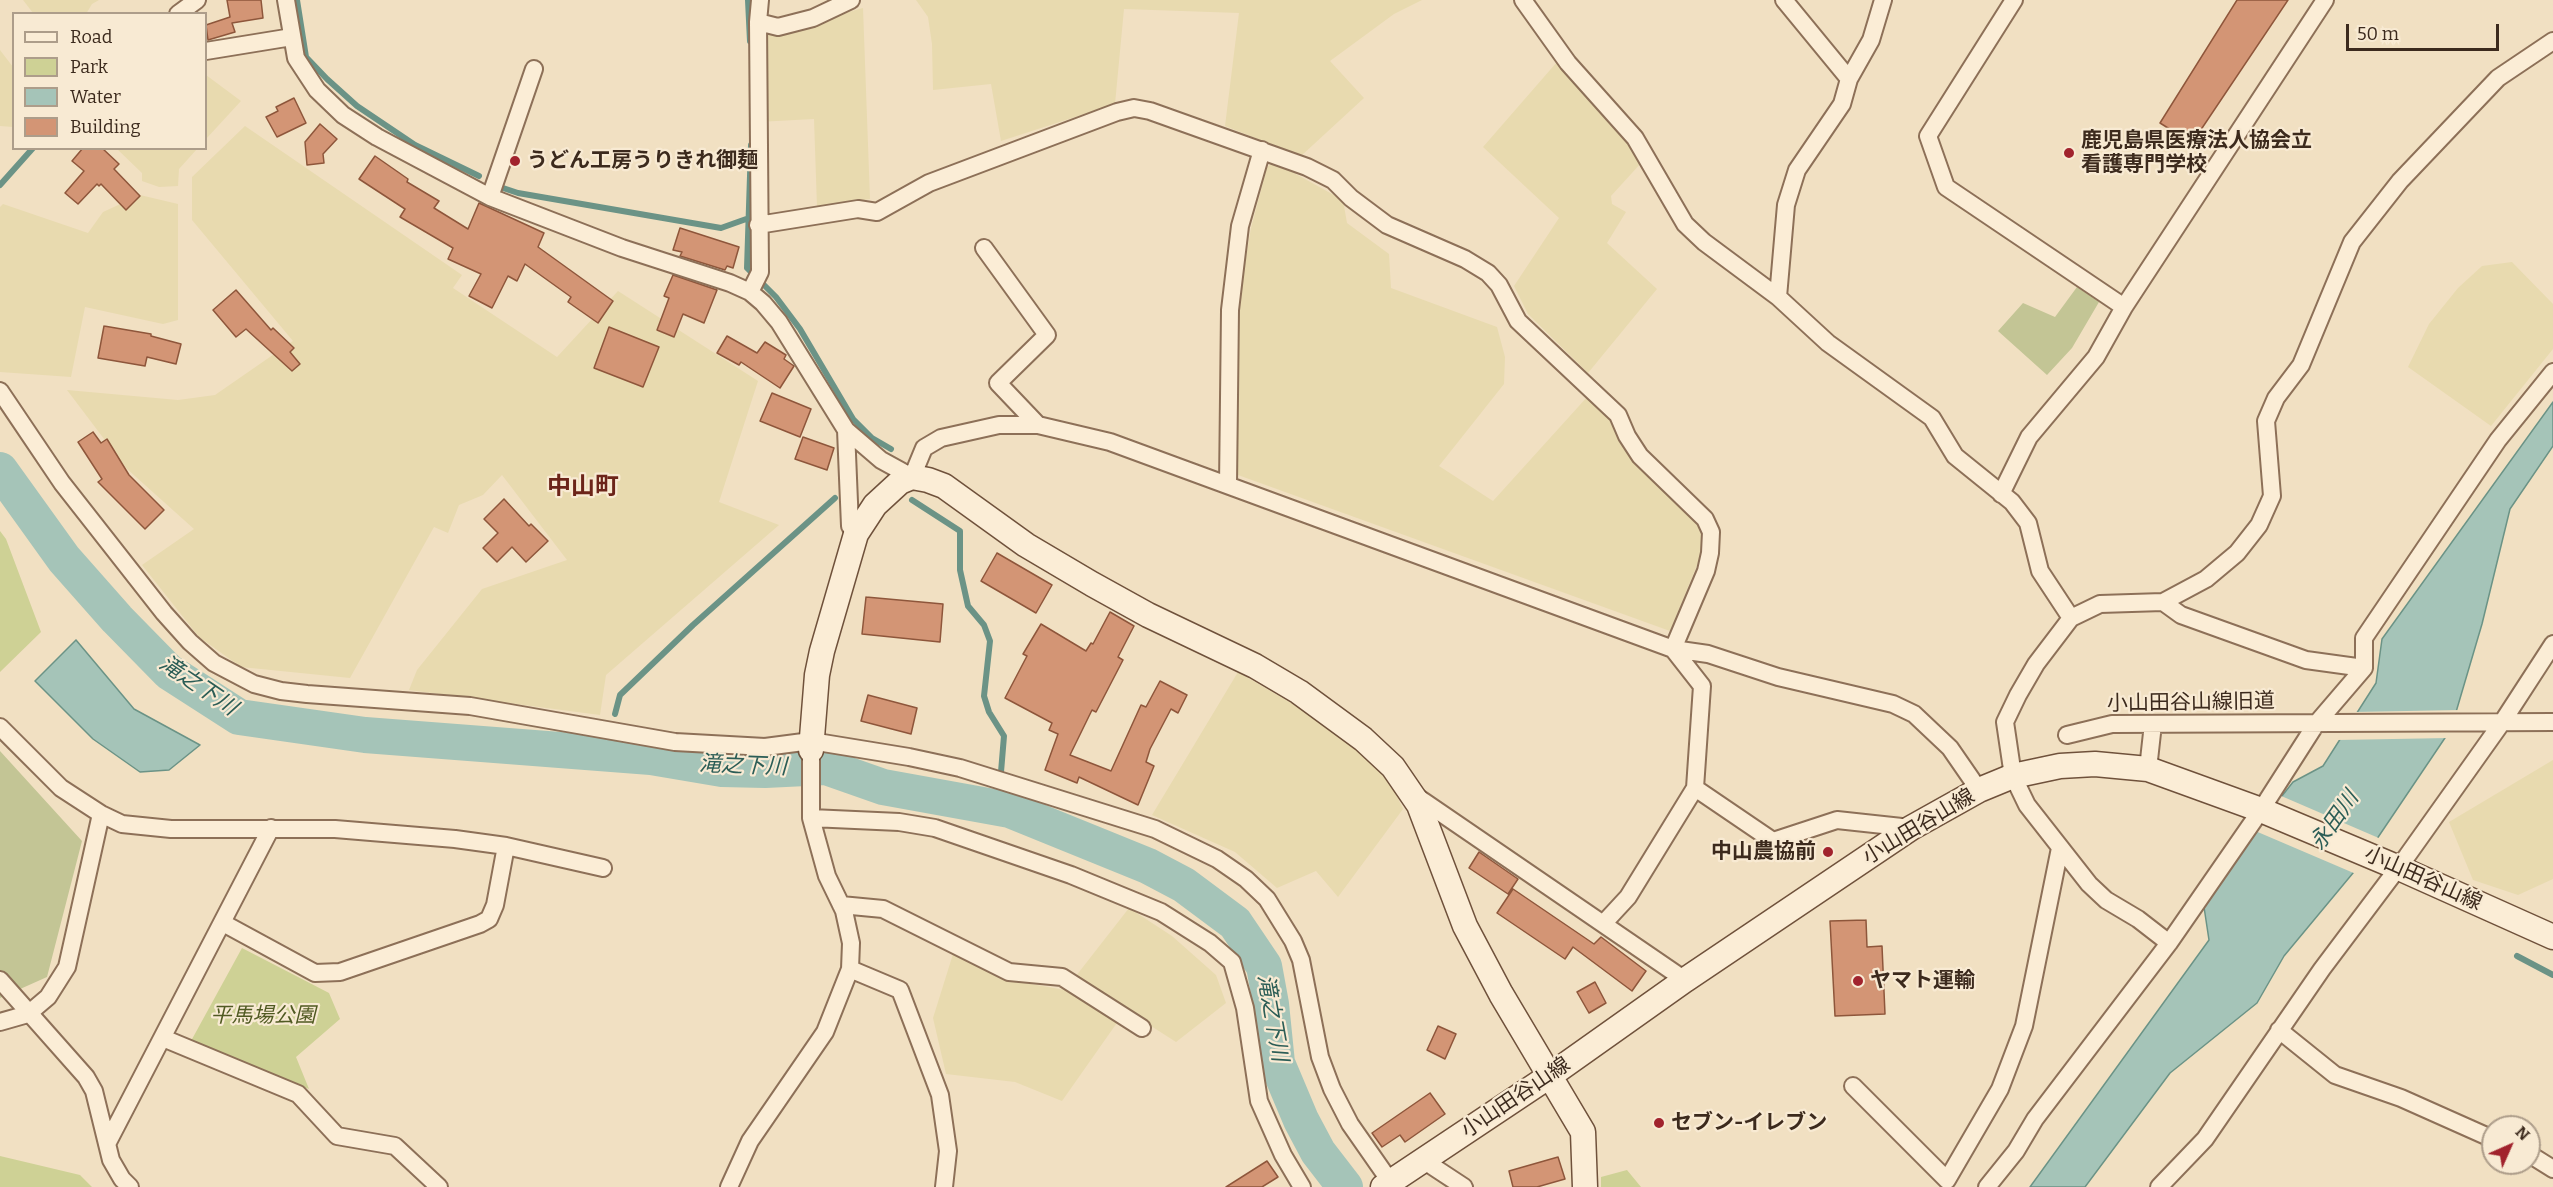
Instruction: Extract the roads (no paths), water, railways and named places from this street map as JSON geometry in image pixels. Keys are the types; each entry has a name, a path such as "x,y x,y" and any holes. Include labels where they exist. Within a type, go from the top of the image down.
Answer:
{"main road":[{"path":"811,745 817,675 822,651 856,534 887,492 900,482 912,477 944,486 1026,545 1092,584 1148,615 1255,666 1299,692 1332,714 1393,767 1414,795 1465,926 1501,994 1583,1132 1585,1187"},
{"name":"小山田谷山線","path":"1389,1185 1551,1075 1685,980 1911,828 1979,790 2013,776 2071,765 2094,764 2148,769 2261,810 2399,868 2553,937"}],"street":[{"path":"181,12 197,0"},
{"path":"286,0 296,58 316,90 343,116 377,138 490,197 622,248 730,283 755,283"},
{"path":"760,0 758,22 758,225 755,283 763,303 779,322 846,430 881,460 912,477 924,448 941,438 999,425 1038,424 1110,442 1673,649 1708,654 1778,677 1893,704 1914,714 1950,748 1979,790"},
{"path":"758,22 778,27 813,18 851,0"},
{"path":"1523,0 1568,63 1635,138 1685,224 1704,242 1778,297 1828,343 1932,418 1955,456 2012,502 2028,523 2040,571 2071,618"},
{"path":"1784,0 1849,79"},
{"path":"1778,297 1786,205 1794,179 1808,152 1842,104 1849,79 1870,40 1883,0"},
{"path":"2014,0 1928,136 1946,187 2124,307"},
{"path":"2001,494 2029,437 2096,357 2124,307 2325,0"},
{"path":"207,51 292,37"},
{"path":"2169,943 2138,919 2106,900 2089,884 2027,805 2013,776 2005,722 2036,664 2071,618 2100,604 2163,602 2206,579 2237,553 2259,525 2272,496 2266,421 2276,398 2301,364 2352,242 2400,181 2498,78 2553,41"},
{"path":"490,197 534,69"},
{"path":"758,225 858,209 877,212 928,183 1117,112 1134,108 1150,111 1262,150 1333,180 1351,198 1387,225 1465,259 1488,273 1499,285 1518,321 1618,415 1627,436 1640,456 1705,519 1711,532 1706,571 1673,649"},
{"path":"1228,485 1230,310 1240,226 1262,150"},
{"path":"984,248 1047,335 998,383 1038,424"},
{"path":"1987,1187 2016,1151 2035,1119 2169,943 2261,810 2316,724 2364,668 2364,638 2498,440 2553,372"},
{"path":"0,391 62,483 164,613 190,642 214,663 254,684 281,691 307,694 470,706 675,742 765,747 811,745 909,758 988,777 1155,830 1217,859 1246,879 1267,899 1280,918 1301,960 1320,1058 1332,1089 1350,1124 1389,1185"},
{"path":"846,430 850,526 856,534"},
{"path":"2163,602 2181,615 2306,660 2364,668"},
{"path":"2159,1187 2205,1139 2322,969 2399,868 2503,721 2553,644"},
{"path":"1603,924 1628,897 1695,788 1702,686 1673,649"},
{"path":"2503,721 2553,722"},
{"name":"小山田谷山線旧道","path":"2067,735 2112,724 2503,721"},
{"path":"2148,769 2152,724"},
{"path":"0,727 61,788 101,814 122,824 171,829 335,829 456,839 506,846 603,868"},
{"path":"729,1187 750,1141 825,1032 850,969 851,943 841,905 827,876 811,811 811,745"},
{"path":"1695,788 1773,841 1837,820 1911,828"},
{"path":"1414,795 1685,980"},
{"path":"811,811 935,828 1091,883 1161,912 1210,943 1232,962 1245,1008 1259,1101 1283,1155 1302,1187"},
{"path":"0,1022 28,1014 48,997 67,968 101,814"},
{"path":"107,1144 271,828"},
{"path":"223,923 315,973 340,972 489,919 495,905 506,846"},
{"path":"1853,1086 1947,1180 2000,1089 2024,1026 2060,848"},
{"path":"841,905 883,909 1009,972 1062,977 1142,1029"},
{"path":"850,969 900,990 940,1095 948,1151 944,1187"},
{"path":"0,980 86,1077 94,1091 111,1160 122,1179 130,1187"},
{"path":"2279,1030 2336,1075 2401,1098 2481,1133"},
{"path":"163,1038 297,1094 337,1136 395,1146 439,1187"},
{"path":"1423,1160 1464,1187"}],"water":[{"name":"永田川","path":"2553,402 2553,446 2510,509 2482,624 2451,729 2358,867 2284,956 2257,1003 2170,1073 2085,1187 2030,1187 2209,940 2204,907 2259,825 2293,782 2323,766 2376,683 2382,639"},
{"path":"76,640 134,709 200,745 169,770 140,772 93,739 35,681"}],"waterway":[{"path":"297,0 306,57 327,79 357,106 415,145 479,176"},
{"path":"748,0 750,41"},
{"path":"751,145 747,268 776,297 800,329 853,419 872,438 891,449"},
{"path":"0,185 31,150"},
{"path":"503,188 518,193 721,228 749,218"},
{"name":"滝之下川","path":"0,470 64,559 117,619 169,672 239,717 365,735 651,757 722,769 765,770 826,767 883,787 1010,810 1148,866 1184,885 1235,923 1264,966 1271,1004 1277,1063 1301,1120 1318,1152 1345,1187"},
{"path":"615,714 620,695 693,625 835,498"},
{"path":"912,500 960,531 960,570 968,606 984,625 990,641 984,696 989,712 1004,736 998,808"},
{"name":"滝之下川","path":"606,754 607,747"},
{"path":"2517,956 2553,975"}],"place":[{"name":"鹿児島県医療法人協会立 看護専門学校","path":"2069,153"},
{"name":"うどん工房うりきれ御麺","path":"515,161"},
{"name":"中山農協前","path":"1828,852"},
{"name":"ヤマト運輸","path":"1858,981"},
{"name":"セブン-イレブン","path":"1659,1123"}],"district":[{"name":"中山町","path":"583,487"}],"park label":[{"name":"平馬場公園","path":"263,1016"}]}
